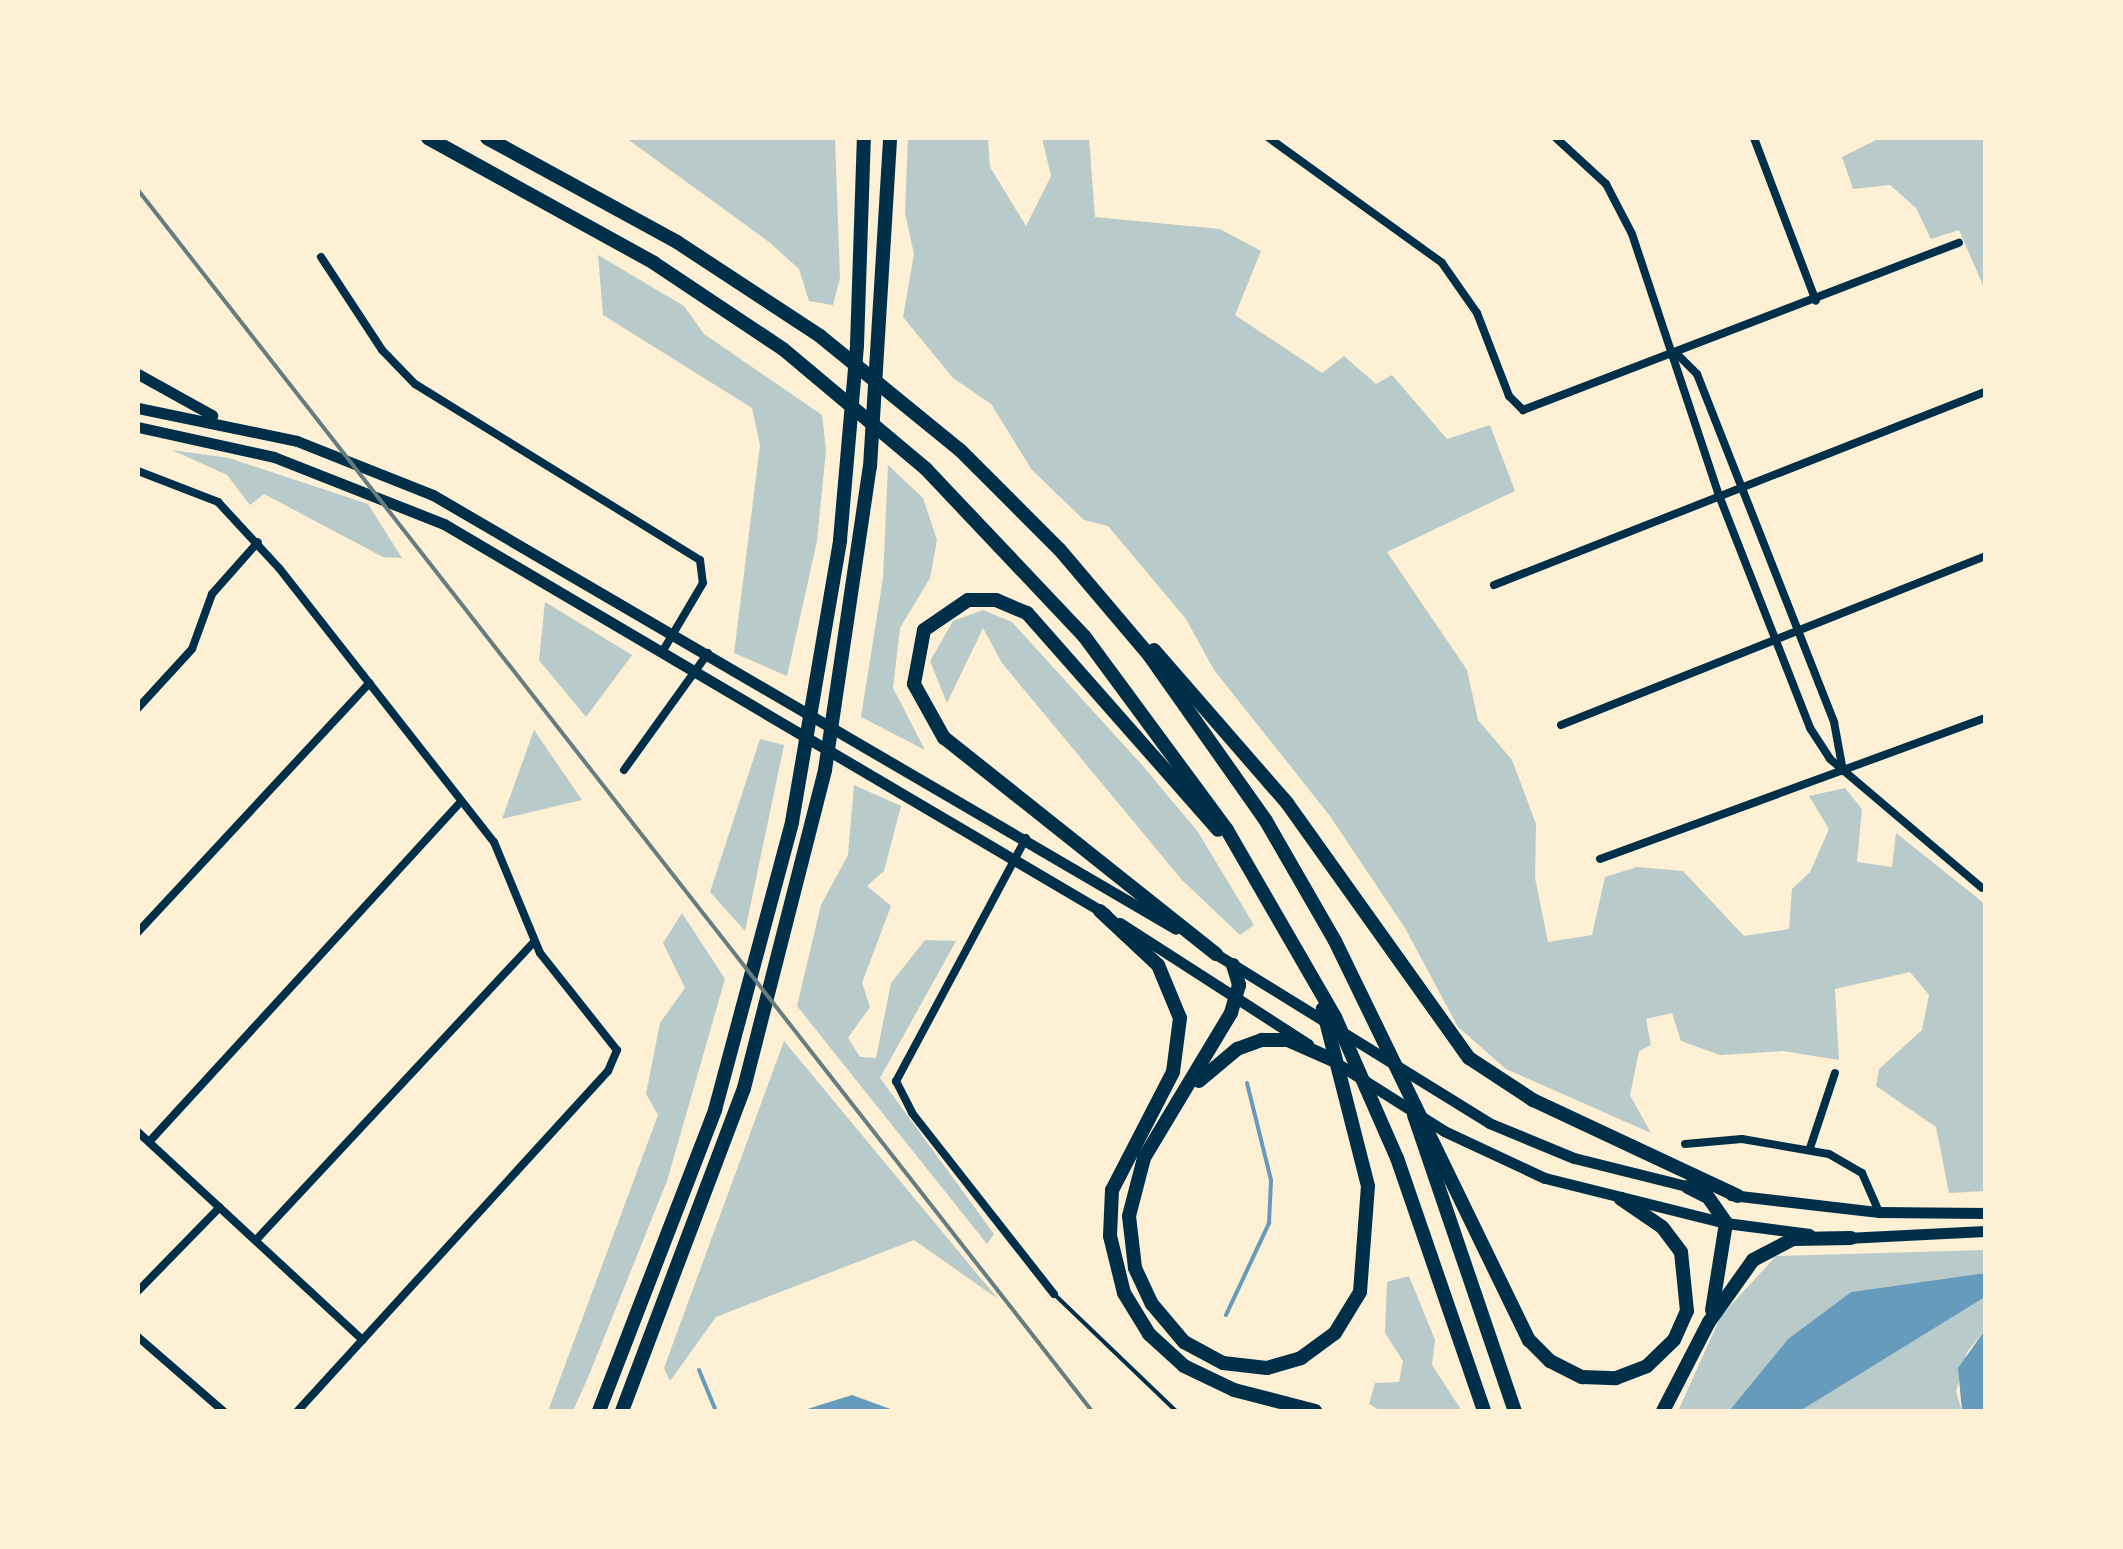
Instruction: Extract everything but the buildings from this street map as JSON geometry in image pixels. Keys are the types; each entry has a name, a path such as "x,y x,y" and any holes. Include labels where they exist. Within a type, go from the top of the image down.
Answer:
{"highway":[{"path":"428,138 691,285 887,434 1084,636 1165,739 1256,877 1316,982 1385,1128 1484,1411"},
{"path":"487,138 677,242 820,336 960,450 1081,573 1259,767 1469,1058 1533,1100 1738,1196"},
{"path":"599,1411 682,1206 747,1003 805,757 816,699 851,424 857,345 864,138"},
{"path":"622,1411 707,1196 763,1022 825,770 871,441 890,138"},
{"path":"1081,573 1190,710 1266,821 1449,1168 1529,1340 1550,1361 1582,1377 1616,1378 1647,1366 1674,1340 1687,1311 1681,1252 1662,1227 1621,1199"},
{"path":"1216,954 944,738 913,676 928,625 951,606 977,599 1027,613 1256,877"},
{"path":"1100,911 1165,974 1181,1030 1173,1072 1112,1190 1110,1236 1124,1293 1149,1334 1184,1366 1234,1390 1315,1411"},
{"path":"1233,965 1237,997 1134,1186 1129,1232 1135,1268 1152,1304 1184,1342 1252,1369 1284,1365 1317,1349 1343,1324 1360,1292 1369,1205 1351,1107 1316,982"},
{"path":"1371,1015 1428,1154 1515,1411"},
{"path":"1183,1099 1254,1041 1288,1040 1333,1060"},
{"path":"1688,1187 1708,1197 1726,1223 1709,1322"},
{"path":"1666,1404 1709,1322 1768,1248 1793,1239 1851,1238"}],"main road":[{"path":"138,374 235,425"},
{"path":"138,408 235,425 327,451 377,470 673,633 1026,838 1475,1116 1574,1158 1688,1187 1738,1196 1879,1212 1985,1213"},
{"path":"138,427 239,447 353,484 405,506 664,649 696,671 1015,859 1482,1151 1621,1199 1726,1223 1851,1238 1985,1231"}],"street":[{"path":"1269,138 1442,263 1477,313 1509,396 1523,410 1816,301 1959,243"},
{"path":"1556,138 1610,189 1676,353 1720,498 1810,728 1843,771 1858,777 1982,888"},
{"path":"1754,138 1816,301"},
{"path":"321,257 382,350 415,384 700,560 703,583 664,649"},
{"path":"1676,353 1697,374 1834,722 1843,771"},
{"path":"1494,585 1985,392"},
{"path":"138,471 218,502 258,542 509,867 534,942 617,1050 608,1071 297,1411"},
{"path":"138,708 192,649 212,594 258,542"},
{"path":"1561,725 1985,556"},
{"path":"624,770 708,653"},
{"path":"138,932 369,683"},
{"path":"1600,859 1985,718"},
{"path":"149,1142 461,801"},
{"path":"1026,838 896,1081 912,1113 1054,1294"},
{"path":"256,1240 534,942"},
{"path":"1810,1148 1835,1073"},
{"path":"138,1132 363,1340"},
{"path":"1685,1144 1742,1139 1810,1148 1862,1173 1879,1212"},
{"path":"138,1291 220,1207"},
{"path":"138,1337 223,1411"}],"lane":[{"path":"1054,1294 1176,1411"}],"shaded area":[{"path":"626,138 835,138 840,278 833,305 809,301 799,269 769,242"},
{"path":"908,138 988,138 990,167 1026,226 1051,176 1042,138 1089,138 1095,217 1220,229 1261,251 1235,315 1322,373 1344,356 1376,384 1392,375 1447,439 1490,425 1515,491 1387,552 1467,670 1478,720 1512,760 1536,824 1535,878 1548,942 1592,935 1605,877 1637,867 1683,871 1744,936 1789,929 1792,889 1810,872 1829,829 1809,796 1845,788 1862,809 1857,862 1892,867 1896,833 1985,904 1985,1191 1949,1193 1936,1127 1876,1086 1879,1069 1922,1030 1929,995 1910,972 1835,989 1839,1060 1783,1051 1720,1055 1681,1041 1672,1013 1646,1019 1651,1045 1639,1051 1630,1095 1651,1133 1506,1069 1458,1027 1405,928 1330,816 1214,670 1186,619 1108,526 1084,520 1032,470 991,404 953,378 903,317 914,254 905,213"},
{"path":"1880,138 1985,138 1985,290 1959,230 1931,239 1916,208 1890,185 1853,189 1842,157"},
{"path":"598,255 684,306 704,334 822,415 826,450 817,541 787,676 734,653 760,445 752,408 603,315"},
{"path":"172,450 229,458 368,504 402,558 383,557 264,494 250,505 227,475"},
{"path":"888,465 923,498 937,540 930,578 900,628 893,688 925,750 861,717 883,578"},
{"path":"545,602 632,655 586,717 539,660"},
{"path":"983,610 1012,622 1142,765 1198,832 1254,925 1240,935 1182,880 1002,663 983,628 947,703 930,661 953,621"},
{"path":"534,730 582,800 502,819"},
{"path":"760,739 784,745 745,931 710,892"},
{"path":"854,785 901,806 884,871 867,886 891,906 862,983 870,1007 848,1038 860,1057 876,1058 891,983 925,940 956,941 880,1078 994,1234 987,1244 797,1006 821,905 848,855"},
{"path":"682,913 725,979 667,1181 589,1375 573,1411 548,1411 658,1115 646,1094 660,1023 685,988 663,943"},
{"path":"784,1041 998,1299 914,1240 716,1317 670,1381 664,1368"},
{"path":"1985,1250 1985,1273 1851,1292 1788,1339 1729,1411 1678,1411 1721,1316 1776,1256"},
{"path":"1409,1276 1435,1340 1432,1365 1462,1411 1381,1411 1369,1404 1375,1383 1399,1382 1403,1361 1385,1333 1387,1282"},
{"path":"1985,1297 1985,1330 1967,1352 1956,1392 1962,1411 1800,1411"}],"water":[{"path":"1985,1273 1985,1297 1800,1411 1729,1411 1788,1339 1851,1292"},
{"path":"1985,1330 1985,1411 1962,1411 1958,1368"},
{"path":"852,1395 896,1411 801,1411"}],"waterway":[{"path":"1226,1315 1269,1223 1271,1180 1247,1083"},
{"path":"699,1370 716,1411"}],"railway":[{"path":"138,190 1092,1411"}]}
